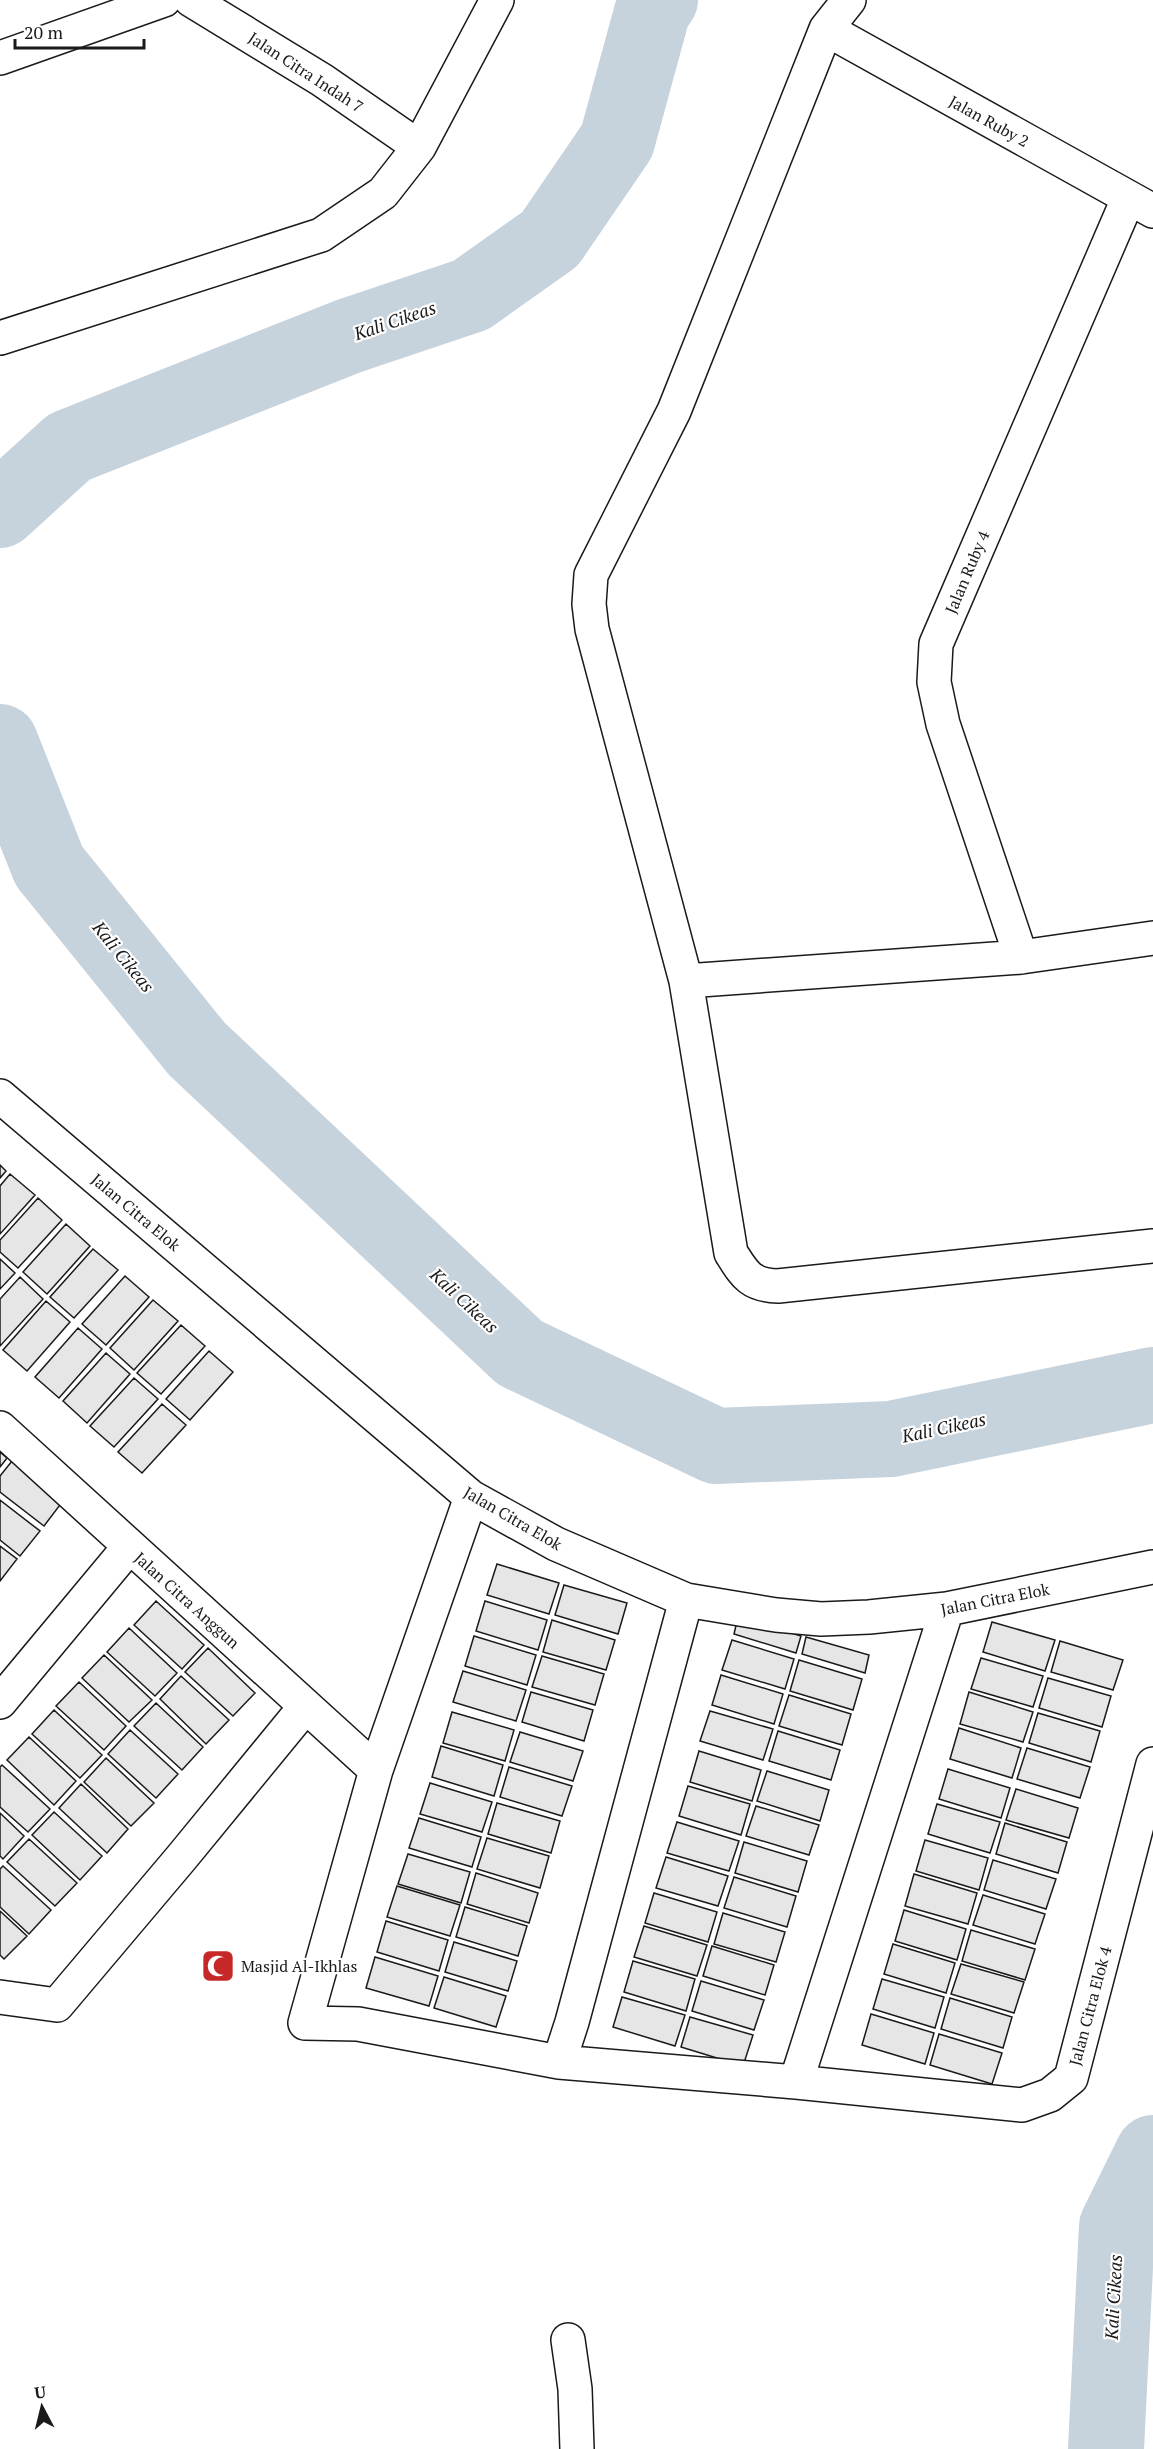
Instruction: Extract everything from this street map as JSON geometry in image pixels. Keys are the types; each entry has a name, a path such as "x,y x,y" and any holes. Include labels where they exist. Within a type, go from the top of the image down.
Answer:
{"street":[{"path":"0,58 164,0"},
{"name":"Jalan Citra Indah 7","path":"191,0 322,80 419,147"},
{"path":"0,338 321,235 383,193 419,147 496,0"},
{"path":"849,0 826,29 675,411 591,575 589,604 592,629 686,981 731,1253 746,1275 760,1285 778,1286 1153,1246"},
{"name":"Jalan Ruby 2","path":"826,29 1141,205"},
{"name":"Jalan Ruby 4","path":"1021,957 943,724 934,682 936,644 1141,205"},
{"path":"686,981 1021,957 1153,938"},
{"name":"Jalan Citra Elok","path":"0,1095 471,1497 556,1544 686,1600 776,1615 821,1619 869,1617 947,1609 1153,1567"},
{"name":"Jalan Citra Anggun","path":"0,1428 376,1770"},
{"path":"376,1770 471,1497"},
{"path":"0,1702 129,1547"},
{"path":"559,2062 572,2022 686,1600"},
{"path":"796,2082 947,1609"},
{"path":"0,1997 57,2005 305,1707"},
{"name":"Jalan Citra Elok 4","path":"376,1770 305,2023 358,2024 559,2062 796,2082 1022,2105 1050,2095 1071,2078 1153,1764"},
{"path":"568,2340 575,2389 577,2449"}],"building":[{"path":"0,1165 6,1171 0,1178"},
{"path":"10,1174 35,1195 0,1234 0,1186"},
{"path":"38,1198 62,1220 18,1268 0,1252 0,1240"},
{"path":"66,1224 90,1246 47,1294 23,1272"},
{"path":"93,1249 118,1270 74,1318 50,1297"},
{"path":"0,1259 15,1273 0,1289"},
{"path":"125,1276 149,1297 106,1345 82,1324"},
{"path":"20,1277 43,1299 0,1346 0,1299"},
{"path":"153,1300 178,1321 134,1370 110,1348"},
{"path":"46,1301 70,1322 27,1371 3,1350"},
{"path":"181,1325 205,1346 161,1394 137,1373"},
{"path":"78,1328 102,1349 59,1398 35,1377"},
{"path":"209,1351 233,1372 190,1420 166,1399"},
{"path":"106,1353 130,1374 87,1423 63,1401"},
{"path":"134,1378 158,1399 114,1447 90,1426"},
{"path":"162,1404 186,1425 142,1473 118,1452"},
{"path":"0,1452 7,1458 0,1467"},
{"path":"12,1461 63,1501 44,1526 0,1492 0,1476"},
{"path":"0,1500 40,1531 20,1556 0,1540"},
{"path":"0,1546 17,1559 0,1581"},
{"path":"497,1564 559,1583 549,1614 487,1595"},
{"path":"564,1585 627,1603 618,1634 555,1615"},
{"path":"156,1601 204,1645 182,1669 134,1625"},
{"path":"485,1601 547,1620 538,1650 476,1631"},
{"path":"738,1617 801,1636 796,1653 734,1634"},
{"path":"552,1620 615,1640 606,1670 543,1652"},
{"path":"992,1622 1055,1640 1045,1671 983,1652"},
{"path":"129,1628 177,1673 155,1696 107,1652"},
{"path":"474,1636 536,1655 527,1685 465,1666"},
{"path":"806,1637 869,1655 865,1673 802,1654"},
{"path":"732,1640 794,1659 785,1689 722,1670"},
{"path":"1060,1641 1123,1660 1113,1690 1051,1672"},
{"path":"208,1648 255,1693 233,1716 185,1672"},
{"path":"104,1655 152,1700 129,1722 82,1678"},
{"path":"542,1656 604,1674 595,1705 532,1687"},
{"path":"981,1658 1043,1676 1033,1707 971,1689"},
{"path":"799,1660 862,1679 853,1710 790,1691"},
{"path":"463,1671 526,1690 516,1721 453,1702"},
{"path":"721,1675 783,1694 774,1724 712,1705"},
{"path":"181,1676 229,1720 206,1744 160,1699"},
{"path":"1048,1678 1111,1696 1102,1727 1039,1708"},
{"path":"79,1682 126,1726 104,1750 56,1706"},
{"path":"531,1692 593,1710 584,1741 522,1722"},
{"path":"969,1692 1033,1712 1023,1742 960,1724"},
{"path":"789,1695 851,1714 842,1745 779,1726"},
{"path":"156,1703 203,1747 182,1770 134,1726"},
{"path":"54,1710 102,1755 80,1778 32,1734"},
{"path":"710,1711 773,1729 763,1760 700,1741"},
{"path":"452,1712 514,1730 505,1761 443,1743"},
{"path":"1038,1713 1100,1731 1091,1762 1029,1743"},
{"path":"959,1728 1021,1748 1012,1778 950,1759"},
{"path":"130,1730 178,1774 156,1798 108,1754"},
{"path":"778,1731 840,1750 831,1780 769,1761"},
{"path":"520,1732 583,1751 573,1781 510,1762"},
{"path":"29,1737 76,1781 54,1805 7,1760"},
{"path":"441,1746 503,1765 494,1796 432,1777"},
{"path":"1027,1748 1090,1767 1080,1798 1017,1779"},
{"path":"699,1751 761,1770 752,1801 690,1782"},
{"path":"106,1758 154,1803 131,1826 84,1782"},
{"path":"2,1765 50,1809 28,1832 0,1807 0,1767"},
{"path":"509,1767 572,1786 562,1816 500,1797"},
{"path":"948,1769 1010,1788 1001,1818 939,1799"},
{"path":"767,1771 829,1790 820,1821 757,1801"},
{"path":"430,1783 492,1802 482,1832 420,1814"},
{"path":"81,1784 128,1829 107,1853 59,1808"},
{"path":"688,1786 750,1804 741,1835 679,1816"},
{"path":"1016,1789 1078,1808 1069,1838 1006,1820"},
{"path":"497,1803 560,1821 551,1853 488,1834"},
{"path":"937,1804 1000,1822 990,1853 928,1834"},
{"path":"756,1806 819,1825 809,1855 746,1836"},
{"path":"54,1812 102,1856 80,1880 32,1835"},
{"path":"0,1813 24,1836 3,1859 0,1856"},
{"path":"419,1818 481,1837 472,1867 409,1848"},
{"path":"677,1822 739,1841 729,1871 667,1853"},
{"path":"1005,1823 1067,1842 1058,1873 996,1854"},
{"path":"487,1838 549,1856 540,1888 477,1869"},
{"path":"29,1839 77,1883 55,1906 7,1862"},
{"path":"925,1840 988,1858 979,1890 916,1871"},
{"path":"744,1842 807,1861 798,1892 735,1873"},
{"path":"408,1854 470,1872 461,1903 398,1884"},
{"path":"666,1857 728,1876 718,1906 656,1888"},
{"path":"993,1860 1056,1879 1046,1909 984,1890"},
{"path":"3,1866 51,1910 29,1934 0,1907 0,1869"},
{"path":"476,1873 538,1893 529,1923 467,1904"},
{"path":"914,1874 977,1893 968,1924 905,1906"},
{"path":"734,1877 796,1896 787,1927 724,1908"},
{"path":"397,1886 460,1905 450,1936 387,1917"},
{"path":"654,1893 717,1912 708,1942 645,1923"},
{"path":"983,1895 1045,1914 1035,1944 973,1925"},
{"path":"465,1907 527,1926 518,1956 456,1937"},
{"path":"904,1910 966,1929 957,1960 895,1941"},
{"path":"0,1911 27,1936 4,1959 0,1955"},
{"path":"723,1913 785,1932 776,1962 714,1944"},
{"path":"386,1921 448,1940 439,1971 377,1952"},
{"path":"644,1926 707,1945 697,1976 634,1957"},
{"path":"971,1930 1035,1949 1025,1980 962,1961"},
{"path":"454,1942 517,1961 508,1991 445,1972"},
{"path":"893,1944 955,1963 946,1993 884,1974"},
{"path":"712,1946 774,1965 765,1995 703,1976"},
{"path":"375,1957 438,1976 429,2006 366,1988"},
{"path":"633,1961 695,1979 686,2011 624,1992"},
{"path":"961,1964 1024,1982 1014,2013 951,1994"},
{"path":"444,1977 506,1996 496,2027 434,2008"},
{"path":"882,1979 944,1997 935,2028 873,2009"},
{"path":"701,1981 764,2000 754,2030 692,2011"},
{"path":"622,1997 685,2015 675,2046 613,2027"},
{"path":"950,1998 1012,2017 1003,2048 941,2029"},
{"path":"871,2014 934,2033 925,2064 862,2045"},
{"path":"690,2017 753,2035 743,2066 681,2047"},
{"path":"939,2034 1002,2053 992,2084 930,2065"}],"waterway":[{"name":"Kali Cikeas","path":"0,510 69,447 349,336 471,295 550,239 617,141 653,9 660,0"},
{"name":"Kali Cikeas","path":"0,742 49,866 197,1049 520,1353 716,1446 891,1439 1153,1385"},
{"name":"Kali Cikeas","path":"1106,2449 1117,2226 1153,2153"}],"place":[{"name":"Masjid Al-Ikhlas","path":"218,1966"}]}
